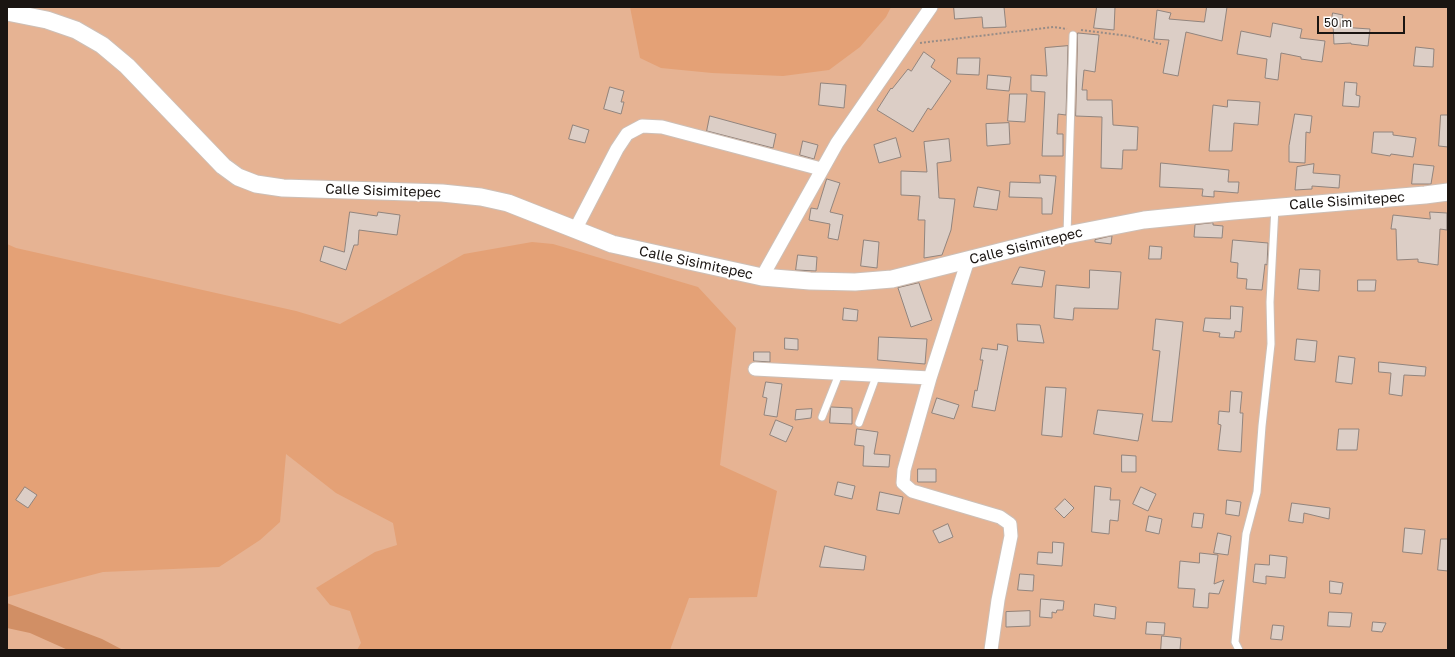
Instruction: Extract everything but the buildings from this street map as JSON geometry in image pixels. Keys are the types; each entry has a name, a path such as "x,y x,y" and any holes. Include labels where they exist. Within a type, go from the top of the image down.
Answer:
{"street":[{"path":"762,277 837,142 932,7"},
{"name":"Calle Sisimitepec","path":"7,12 47,20 76,30 102,45 127,66 223,166 238,176 256,184 283,188 442,193 481,197 508,203 612,244 650,254 762,277 810,281 855,282 892,280 1067,235 1144,220 1448,192"},
{"path":"575,230 617,149 627,134 642,126 662,127 821,169"},
{"path":"968,260 930,378 904,470 903,483 912,491 1000,517 1010,524 1010,536 998,600 991,650"},
{"path":"754,369 839,374 877,374 930,378"}],"lane":[{"path":"1067,235 1072,31"},
{"path":"1240,650 1235,642 1246,534 1257,492 1262,426 1271,344 1270,302 1275,207"},
{"path":"822,417 839,374"},
{"path":"859,423 877,374"}],"path":[{"path":"905,45 1054,27 1072,31 1128,36 1161,44"}],"shaded area":[{"path":"7,7 1448,7 1448,650 7,650"},
{"path":"630,7 891,7 886,17 860,47 829,70 783,76 712,73 661,68 640,58"},
{"path":"532,242 553,244 698,287 736,328 720,465 777,491 757,597 689,598 670,650 357,650 361,643 350,611 330,605 316,588 375,552 397,545 393,523 336,493 286,454 280,522 260,540 219,567 103,572 7,597 7,244 16,248 296,311 340,324 464,254"},
{"path":"7,603 102,639 123,650 68,650 30,633 7,628"}]}
